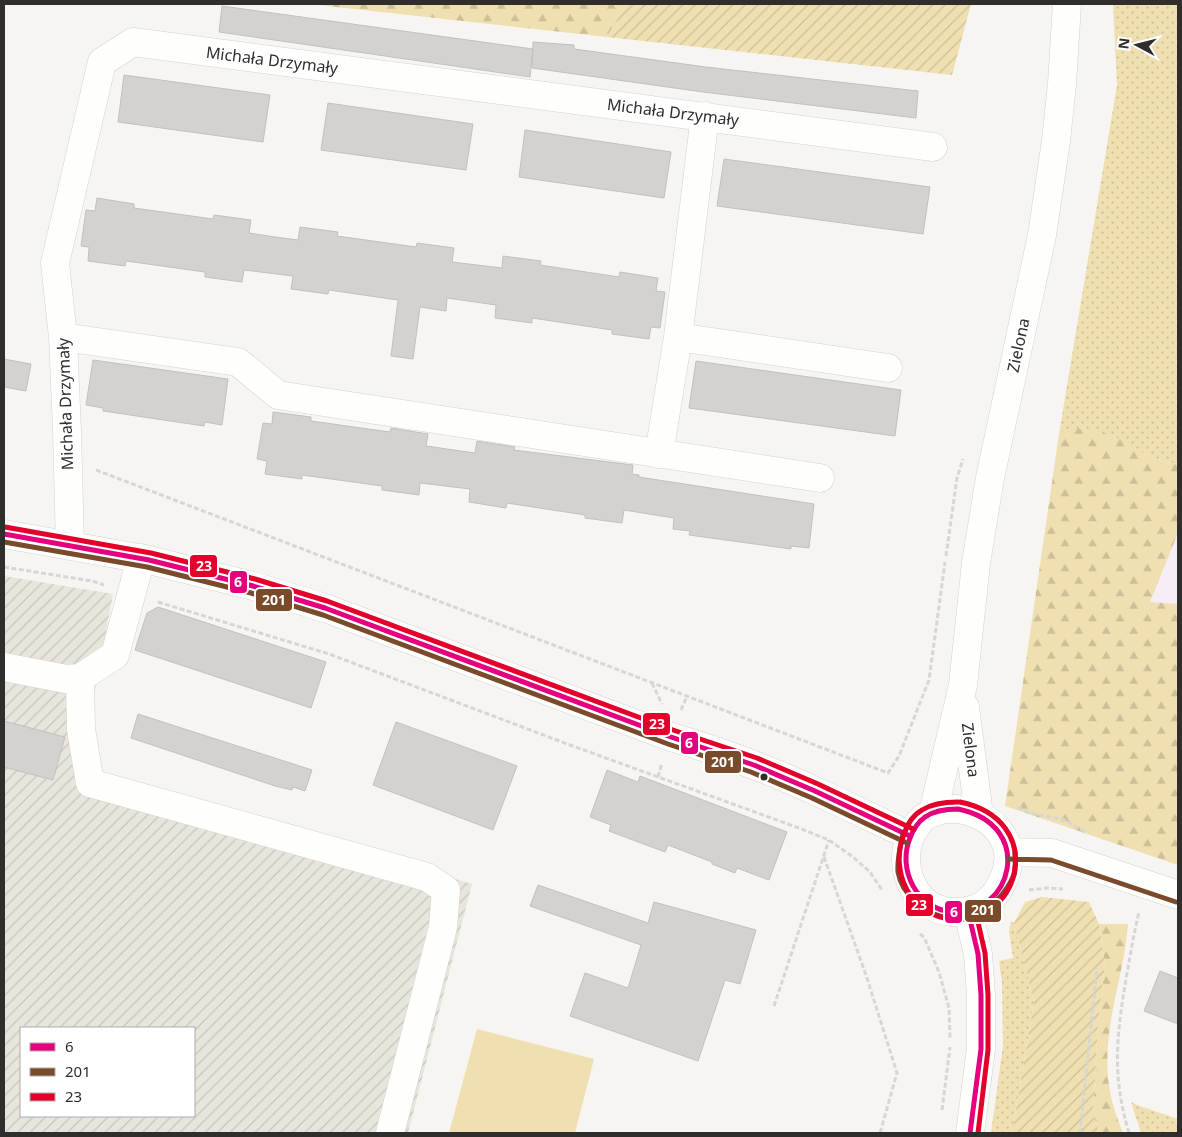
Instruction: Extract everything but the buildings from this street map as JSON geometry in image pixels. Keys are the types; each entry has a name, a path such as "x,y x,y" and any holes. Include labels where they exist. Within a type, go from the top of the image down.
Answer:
{"street":[{"name":"Zielona","path":"933,812 963,685 976,563 989,487 1042,235 1055,151 1062,84 1067,4"},
{"name":"Michała Drzymały","path":"70,546 63,337 56,263 102,62 133,42 933,147"},
{"path":"659,454 678,337 705,116"},
{"path":"63,337 238,362 278,395 820,478"},
{"path":"678,337 888,368"},
{"path":"4,534 141,558 253,586 325,608 672,737 707,747 835,800 910,836"},
{"path":"4,667 66,680 80,678 114,655 141,558"},
{"path":"80,678 81,729 90,783 427,877 446,890 443,927 390,1133"},
{"name":"Zielona","path":"963,685 979,815"},
{"path":"958,809 972,812 995,827 1004,839 1008,852 1007,870 993,896 982,906 968,911 951,912 939,909 926,902 916,892 908,879 906,852 910,836 919,822 933,812 958,809"},
{"path":"1008,852 1052,853 1178,895"},
{"path":"968,911 978,954 982,1049 970,1133"}],"path":[{"path":"68,460 888,773 899,756"},
{"path":"4,567 92,581 329,654 828,840 870,872 885,896"},
{"path":"679,718 686,696"},
{"path":"1011,804 1029,813 1065,820 1081,830"},
{"path":"774,1006 828,840"},
{"path":"824,857 866,975 897,1073 880,1133"},
{"path":"1129,1133 1118,1093 1116,1048 1120,1011 1135,926 1147,885"},
{"path":"919,933 924,937 940,972 949,1008 950,1045 942,1114"},
{"path":"1080,1133 1097,968"}],"shaded area":[{"path":"1178,533 1178,604 1150,602"},
{"path":"4,576 113,594 88,727 94,770 472,884 408,1133 4,1133"}],"green space":[{"path":"309,4 626,4 607,37"},
{"path":"626,4 971,4 952,75 607,37"},
{"path":"1113,4 1178,4 1178,464 1152,458 1117,438 1095,430 1071,430 1059,434 1117,85"},
{"path":"1072,428 1096,429 1125,441 1149,456 1161,461 1178,464 1178,533 1150,602 1178,604 1178,865 1005,806 1059,434"},
{"path":"1042,897 1089,902 1099,924 1105,965 1098,1022 1093,1115 1100,1133 1012,1133 1034,1002 1014,923 1025,902"},
{"path":"1011,922 1014,923 1034,1002 1012,1133 991,1133 1003,1045 1002,982 999,961 1013,958 1009,931"},
{"path":"1099,924 1128,924 1126,944 1110,1024 1107,1065 1111,1098 1123,1133 1100,1133 1093,1115 1098,1022 1105,965"},
{"path":"477,1029 594,1059 575,1133 449,1133"},
{"path":"1131,1102 1178,1119 1178,1133 1141,1133"}],"transit line":[{"name":"23","path":"5,527 151,553 255,579 327,601 673,730 757,758 818,784 913,829"},
{"name":"6","path":"4,534 149,560 253,586 325,608 671,737 754,765 815,791 910,836"},
{"name":"201","path":"4,542 147,567 251,593 323,615 668,744 751,772 812,798 907,843"},
{"name":"23","path":"958,802 935,804 916,815 904,834 899,862 902,876 914,901 925,910 937,916 952,919 976,916 995,906 1008,889 1015,870 1014,849 1006,829 988,812 960,802"},
{"name":"6","path":"958,809 983,818 999,833 1007,850 1007,868 1001,886 989,900 973,910 952,912 929,904 920,896 908,875 906,863 910,838 922,819 937,811 958,809"},
{"name":"201","path":"903,834 898,867 902,884 915,901 929,911 943,917 971,916 984,910 996,901 1014,875 1015,852"},
{"name":"201","path":"1008,859 1051,860 1176,902"},
{"name":"23","path":"975,909 985,953 988,995 988,1050 978,1133"},
{"name":"6","path":"968,911 978,954 981,995 981,1049 970,1133"}]}
